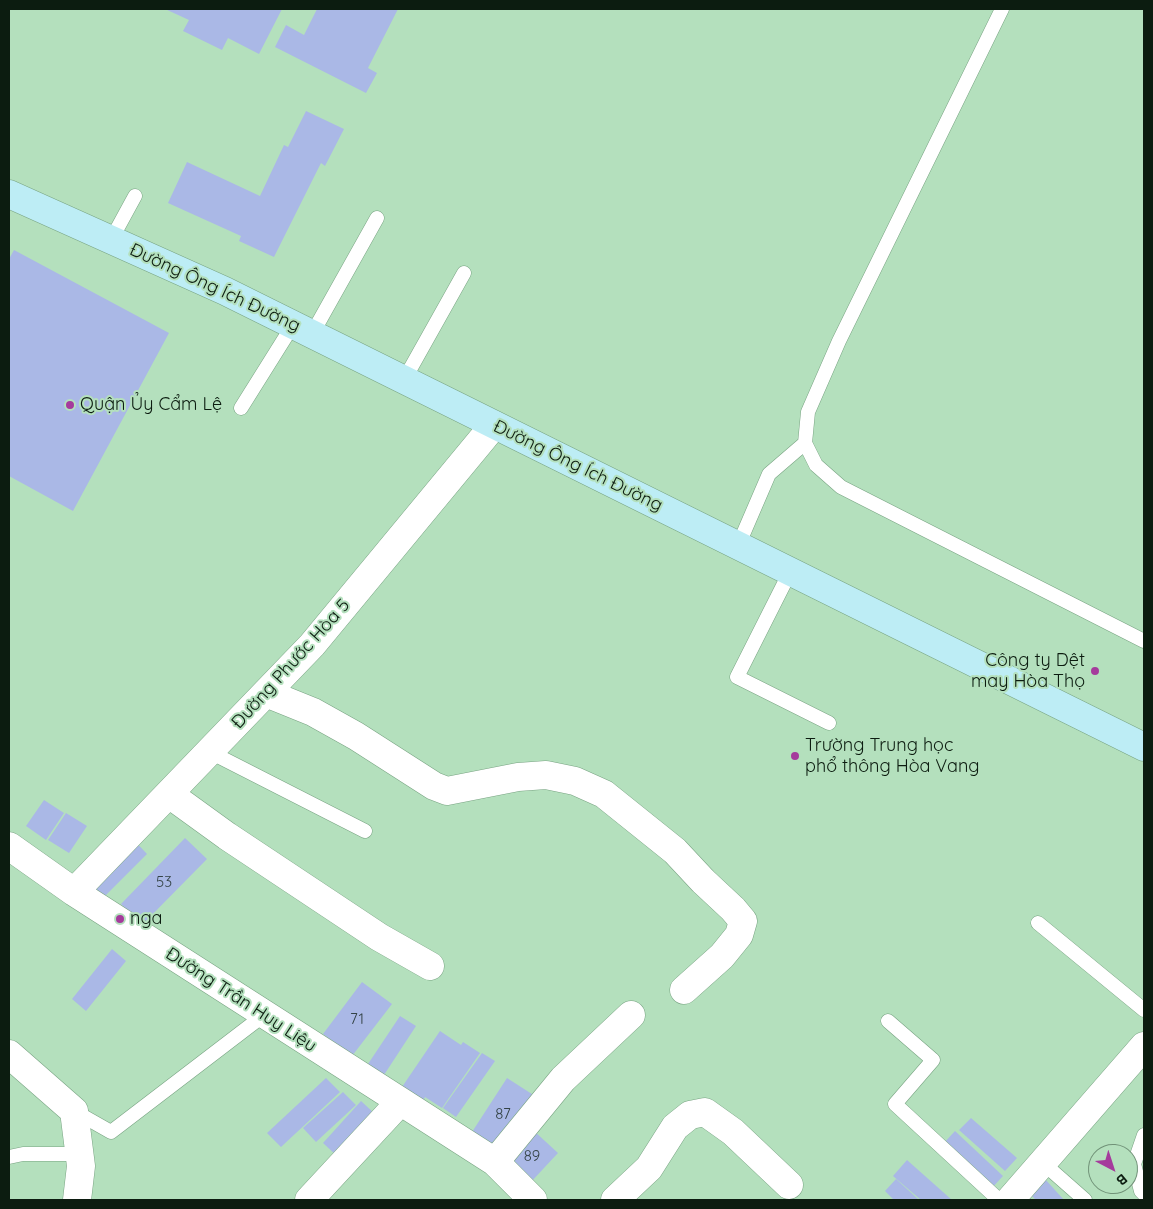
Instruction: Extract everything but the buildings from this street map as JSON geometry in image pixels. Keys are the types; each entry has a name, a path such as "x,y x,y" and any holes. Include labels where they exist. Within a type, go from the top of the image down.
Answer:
{"main road":[{"name":"Đường Ông Ích Đường","path":"9,194 225,291 1144,747"}],"street":[{"name":"Đường Phước Hòa 5","path":"74,892 312,645 494,424"},
{"path":"266,693 313,712 356,736 434,786 447,791 518,777 546,775 575,781 604,794 675,851 743,921 739,935 722,956 684,990"},
{"path":"169,794 227,836 379,937 430,966"},
{"name":"Đường Trần Huy Liệu","path":"9,846 74,892 495,1162 533,1200"},
{"path":"495,1162 563,1079 631,1015"},
{"path":"1010,1200 1144,1046"},
{"path":"9,1054 74,1111 81,1166 77,1200"},
{"path":"309,1200 400,1102"},
{"path":"615,1200 649,1168 676,1127 690,1115 705,1112 733,1132 789,1185"}],"lane":[{"path":"1002,9 839,340 808,412 805,444 816,465 841,486 1144,641"},
{"path":"111,240 134,196"},
{"path":"241,408 303,330 377,218"},
{"path":"404,380 464,273"},
{"path":"738,546 770,474 805,444"},
{"path":"790,572 737,677 829,723"},
{"path":"210,752 365,831"},
{"path":"1038,923 1144,1010"},
{"path":"74,1111 111,1132 264,1015"},
{"path":"888,1021 933,1060 895,1104 999,1200"},
{"path":"1144,1135 1134,1164 1141,1192 1144,1194"},
{"path":"9,1157 22,1154 79,1154"},
{"path":"1043,1163 1085,1200"}],"place":[{"name":"Quận Ủy Cẩm Lệ","path":"70,405"},
{"name":"Công ty Dệt may Hòa Thọ","path":"1095,671"},
{"name":"Trường Trung học phổ thông Hòa Vang","path":"795,756"},
{"name":"nga","path":"120,919"}]}
